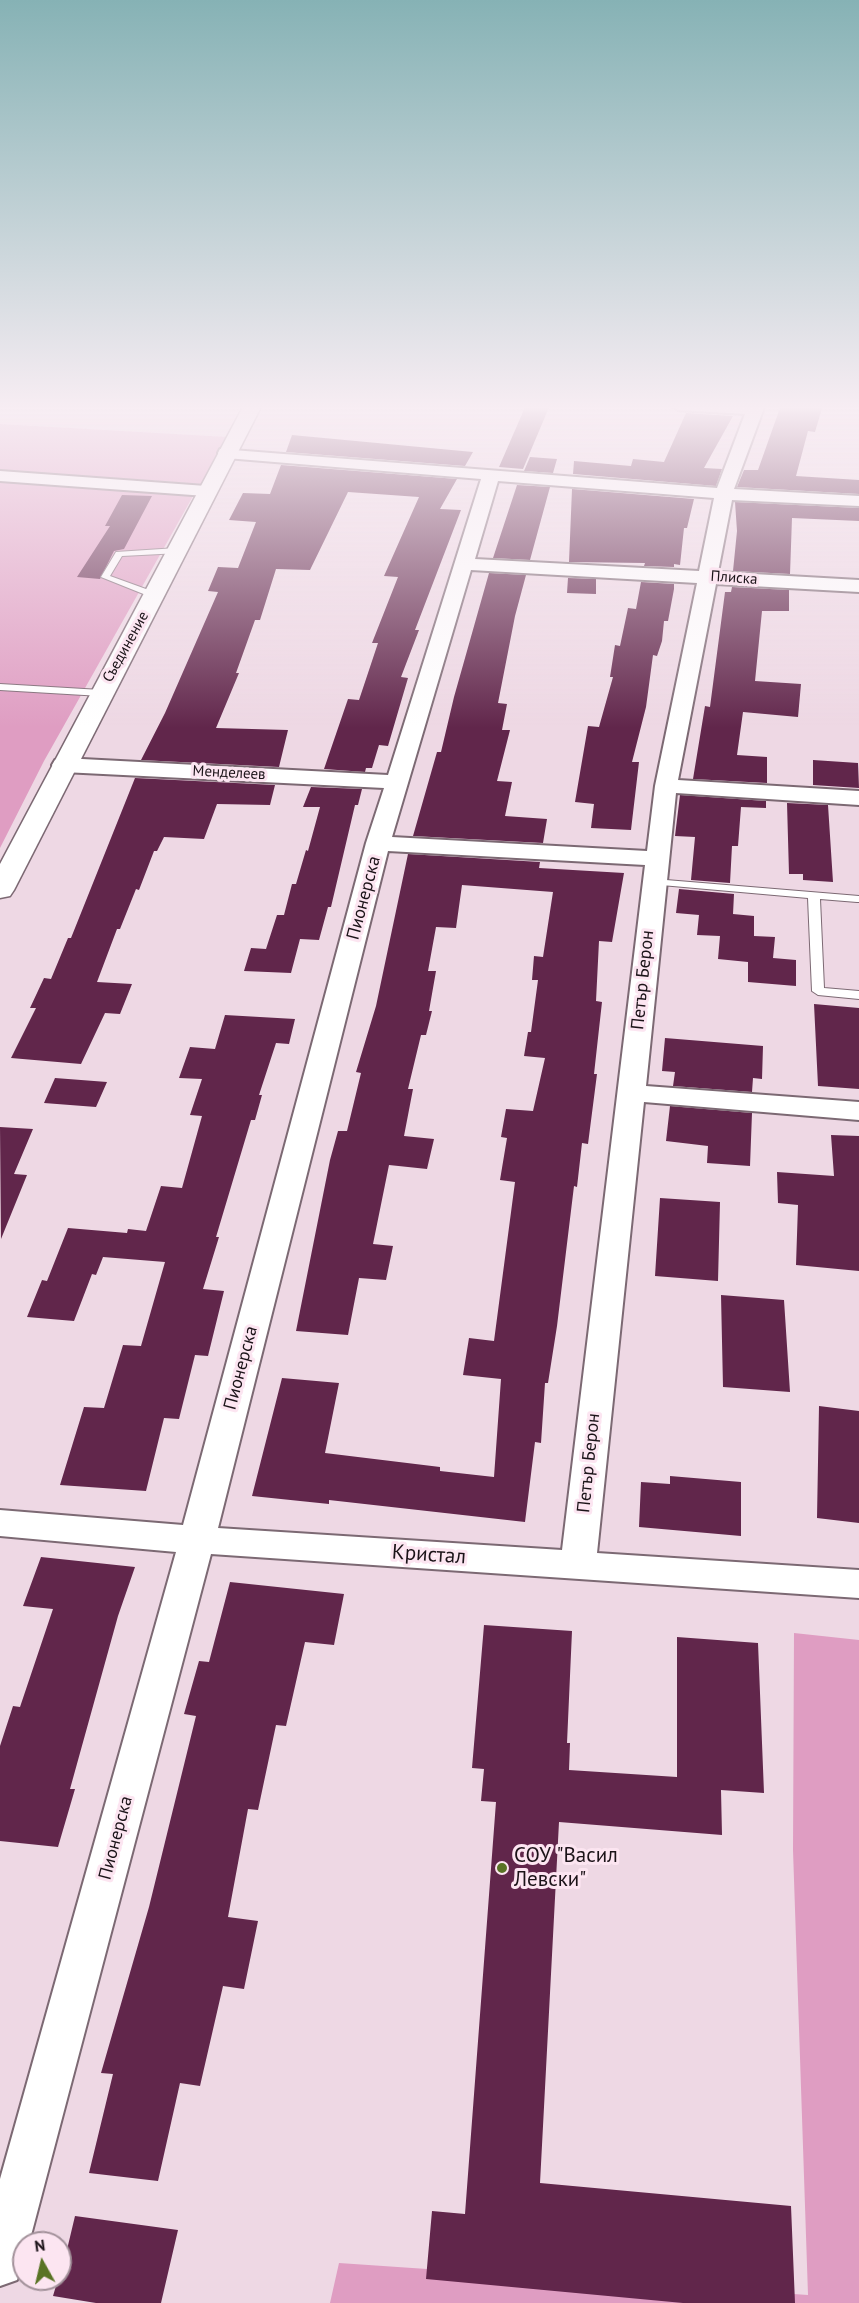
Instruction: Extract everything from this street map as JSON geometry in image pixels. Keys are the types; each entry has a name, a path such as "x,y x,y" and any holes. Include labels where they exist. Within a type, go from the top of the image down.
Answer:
{"street":[{"name":"Съединение","path":"0,890 8,856 63,765 196,512"},
{"name":"Пионерска","path":"0,2263 197,1540 378,843 480,512"},
{"name":"Петър Берон","path":"578,1564 666,786 720,512"},
{"name":"Плиска","path":"465,564 859,586"},
{"name":"Менделеев","path":"63,765 395,782"},
{"path":"666,786 859,798"},
{"path":"378,843 655,870"},
{"path":"630,1093 859,1111"},
{"name":"Кристал","path":"0,1523 197,1540 859,1584"}],"lane":[{"path":"154,595 105,577 119,554 177,551"},
{"path":"0,687 101,693"},
{"path":"655,870 814,896 857,899"},
{"path":"814,896 818,991 859,995"}],"shaded area":[{"path":"0,512 184,512 44,761 0,848"},
{"path":"794,1633 859,1640 859,2303 330,2303 339,2263 808,2295 793,1850"}],"building":[{"path":"112,512 143,512 124,549 114,551 100,579 77,577 110,526 105,526"},
{"path":"233,512 338,512 310,570 276,569 260,620 255,620 236,673 239,673 216,728 288,730 279,767 141,760 165,713 218,592 208,591 218,567 238,568 256,522 229,520"},
{"path":"412,512 460,512 415,630 419,630 401,677 408,678 388,746 379,745 372,768 366,768 365,772 324,769 348,699 359,700 378,643 372,643 398,577 384,576"},
{"path":"508,512 543,512 530,560 493,558"},
{"path":"571,512 691,512 687,528 684,528 680,565 674,564 674,567 644,566 645,563 569,562"},
{"path":"736,512 859,512 859,521 792,518 790,574 733,571 737,531"},
{"path":"489,573 526,575 515,616 498,703 507,704 502,730 510,730 497,781 512,782 505,816 547,819 543,843 413,836 437,752 441,752"},
{"path":"568,578 596,579 596,594 567,593"},
{"path":"641,582 674,584 674,589 668,621 664,621 662,641 657,656 653,655 646,707 632,762 639,762 631,830 591,828 594,804 575,802 588,726 599,727 613,677 610,677 615,645 620,646 628,608 636,609"},
{"path":"732,587 789,590 789,611 762,611 755,681 801,684 798,717 743,712 737,755 767,757 767,783 693,779 705,706 710,707 725,592 731,592"},
{"path":"813,760 858,763 859,788 813,785"},
{"path":"135,778 275,785 270,805 217,804 204,839 164,837 157,851 154,851 139,890 136,889 120,929 117,929 97,982 132,984 120,1014 105,1013 81,1064 11,1058 36,1008 30,1008 44,978 51,979 68,938 71,938"},
{"path":"311,787 362,789 358,805 355,805 331,907 328,907 319,940 300,939 291,973 244,971 251,948 266,949 277,915 284,915 292,884 296,884 320,807 303,807"},
{"path":"680,795 766,801 766,808 741,807 738,846 732,846 730,883 691,880 695,837 675,836"},
{"path":"787,803 828,805 833,882 803,880 803,874 789,874"},
{"path":"408,854 540,862 539,868 624,873 612,942 599,941 596,1001 602,1002 594,1074 597,1074 588,1144 582,1143 577,1187 574,1186 557,1326 548,1383 545,1383 541,1443 535,1442 525,1522 329,1500 329,1504 252,1496 282,1378 339,1383 325,1453 440,1467 440,1471 494,1477 501,1379 463,1375 469,1338 494,1341 515,1182 500,1180 507,1138 501,1137 506,1109 533,1111 545,1058 524,1056 528,1032 531,1032 538,980 532,980 534,956 543,957 553,892 462,885 456,928 436,927 428,971 436,971 429,1011 432,1011 426,1035 421,1035 408,1089 413,1089 404,1136 434,1139 427,1169 389,1165 373,1244 393,1246 386,1280 359,1278 348,1335 296,1331 330,1160 338,1131 347,1131 361,1073 356,1072 376,1006"},
{"path":"679,889 734,894 733,914 754,916 754,936 775,937 773,958 796,960 796,986 748,982 748,962 718,959 720,936 697,935 699,915 676,913"},
{"path":"814,1004 859,1008 859,1089 818,1086"},
{"path":"225,1015 295,1019 289,1044 276,1043 259,1095 262,1095 255,1120 251,1120 216,1237 219,1237 203,1289 224,1291 208,1356 195,1355 179,1419 164,1418 146,1491 60,1485 84,1407 104,1408 123,1345 141,1346 165,1262 103,1257 96,1275 92,1274 74,1321 27,1317 42,1280 47,1281 68,1228 127,1233 128,1229 146,1231 161,1186 182,1188 202,1116 190,1115 202,1079 179,1078 190,1047 215,1049"},
{"path":"665,1038 763,1046 762,1079 753,1078 752,1092 673,1086 675,1072 662,1071"},
{"path":"55,1078 107,1082 96,1107 44,1103"},
{"path":"670,1106 752,1113 750,1166 707,1163 708,1146 666,1141"},
{"path":"0,1127 33,1129 14,1174 27,1175 1,1239"},
{"path":"831,1135 859,1136 859,1271 796,1265 798,1205 778,1203 777,1172 834,1176"},
{"path":"660,1198 720,1202 718,1281 655,1276"},
{"path":"721,1295 784,1300 790,1392 723,1387"},
{"path":"819,1406 859,1411 859,1523 817,1518"},
{"path":"670,1476 741,1482 741,1536 639,1527 641,1482 670,1484"},
{"path":"41,1557 135,1567 118,1616 70,1789 75,1789 58,1847 0,1841 0,1746 13,1706 20,1707 53,1609 23,1606"},
{"path":"230,1582 344,1594 334,1645 305,1642 286,1726 276,1725 258,1810 248,1809 228,1917 258,1921 244,1989 223,1986 200,2086 180,2083 158,2181 89,2173 113,2074 101,2073 149,1907 196,1716 184,1714 199,1661 209,1662"},
{"path":"484,1625 572,1631 567,1743 570,1743 569,1770 677,1777 677,1637 758,1643 764,1793 721,1790 722,1835 559,1822 540,2183 791,2206 795,2303 683,2303 426,2279 432,2211 465,2214 496,1802 481,1801 484,1769 472,1768"},
{"path":"75,2216 178,2230 161,2303 96,2303 53,2296 54,2291 72,2291 71,2231"}],"place":[{"name":"СОУ \"Васил Левски\"","path":"502,1868"}]}
